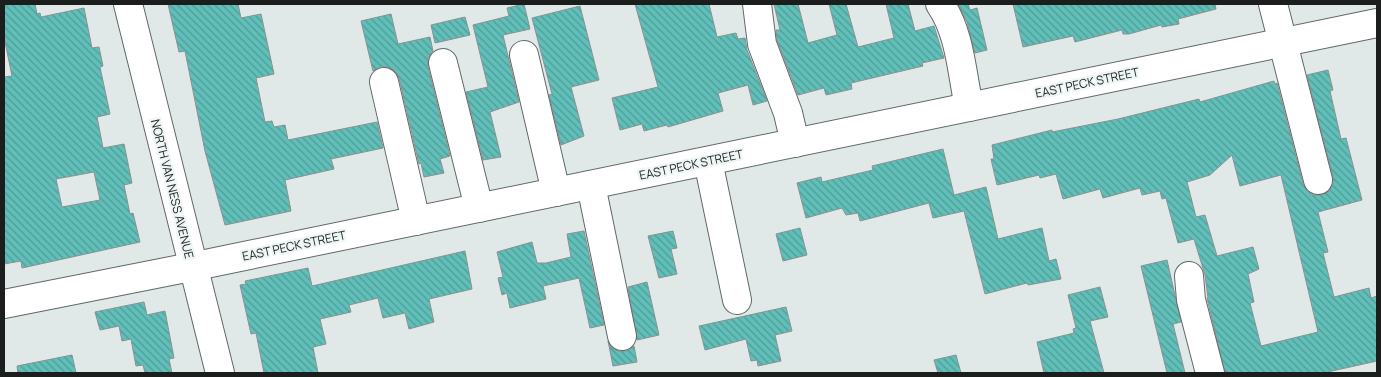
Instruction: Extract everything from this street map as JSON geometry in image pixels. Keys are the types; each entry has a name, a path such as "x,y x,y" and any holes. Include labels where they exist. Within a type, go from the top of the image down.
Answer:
{"street":[{"name":"NORTH VAN NESS AVENUE","path":"128,4 191,267 220,373"},
{"path":"757,4 762,44 786,106 795,143"},
{"path":"940,4 948,15 969,107"},
{"path":"1273,4 1318,180"},
{"name":"EAST PECK STREET","path":"4,304 1377,23"},
{"path":"524,55 556,192"},
{"path":"443,63 479,208"},
{"path":"384,82 416,221"},
{"path":"708,161 737,300"},
{"path":"591,185 622,336"},
{"path":"1200,373 1184,283 1192,300 1210,373"}],"building":[{"path":"4,4 35,4 37,14 40,13 41,17 84,8 92,48 99,47 103,66 100,67 110,114 97,117 103,148 124,144 132,183 124,185 130,214 133,213 140,242 22,268 21,261 4,264 4,77 12,76 4,37","holes":["94,172 100,200 62,207 56,179"]},
{"path":"168,4 238,4 241,18 261,14 274,74 256,78 265,122 272,121 274,127 285,125 288,140 377,122 383,148 331,159 334,169 285,180 291,211 225,225 205,151 185,51 179,52"},
{"path":"524,4 530,29 503,35 519,102 490,112 501,157 483,160 466,92 488,87 473,25 509,16 507,8"},
{"path":"635,4 709,4 717,37 736,33 738,39 745,38 747,50 767,101 753,105 748,85 718,93 723,111 668,127 667,125 644,131 642,124 620,130 612,98 658,87"},
{"path":"774,4 798,4 808,43 837,35 829,4 846,4 858,47 894,38 886,4 908,4 915,31 934,26 944,58 922,63 923,66 851,83 852,89 826,95 824,88 798,95 777,40 776,30 780,30"},
{"path":"958,4 968,4 970,10 977,8 987,50 975,53 967,22"},
{"path":"1013,4 1215,4 1216,9 1178,19 1179,24 1162,27 1161,25 1129,34 1123,34 1122,30 1075,42 1073,36 1023,47"},
{"path":"580,6 599,80 571,87 584,136 561,145 549,95 552,94 532,18"},
{"path":"391,14 398,44 430,37 433,51 428,58 428,67 450,156 440,159 444,173 424,177 421,163 419,164 399,78 395,71 388,67 380,67 373,71 361,21"},
{"path":"465,17 470,35 435,43 431,25"},
{"path":"1328,70 1333,90 1330,91 1341,139 1346,138 1362,200 1318,212 1328,252 1323,253 1334,297 1369,288 1371,298 1377,296 1377,361 1323,373 1225,373 1207,298 1205,275 1194,239 1178,243 1166,198 1162,199 1160,191 1142,195 1140,188 1103,198 1100,189 1063,199 1056,174 1040,178 1039,175 997,185 991,159 994,159 992,145 1052,130 1052,132 1118,119 1199,99 1200,102 1274,81 1275,84 1277,83 1303,184 1307,191 1313,195 1322,195 1329,191 1333,184 1333,177 1307,75","holes":["1232,155 1240,186 1281,175 1318,332 1261,346 1250,303 1254,302 1248,274 1259,269 1253,247 1217,256 1205,215 1196,217 1187,182 1210,175"]},
{"path":"943,149 954,195 986,187 998,239 1042,228 1049,261 1056,259 1061,279 1028,285 1027,283 985,294 964,211 933,218 929,203 860,221 858,213 846,215 842,208 806,218 797,183 821,177 822,182 873,170 872,166"},
{"path":"800,228 807,255 783,261 776,234"},
{"path":"584,231 604,325 590,328 579,278 543,286 546,299 510,308 507,293 502,295 498,278 503,277 497,252 532,242 537,263 546,263 571,257 567,234"},
{"path":"673,231 677,248 671,249 677,274 659,278 648,236"},
{"path":"465,251 472,289 429,299 434,322 409,329 405,313 383,318 378,298 349,305 351,312 320,319 326,344 313,347 318,373 264,373 256,333 251,334 240,285 246,284 245,281 308,268 312,286"},
{"path":"1167,260 1181,322 1173,324 1185,373 1167,373 1141,266"},
{"path":"647,282 659,335 637,340 628,287"},
{"path":"1100,287 1108,317 1090,321 1104,373 1044,373 1037,342 1074,333 1073,329 1076,328 1068,295"},
{"path":"144,302 147,315 165,311 174,358 169,359 172,373 145,373 143,365 136,366 131,339 122,341 119,326 100,330 95,312"},
{"path":"786,307 792,331 775,335 781,361 758,366 757,360 751,361 746,339 705,350 699,326"},
{"path":"608,341 611,347 618,351 626,351 634,346 637,362 613,366"},
{"path":"72,355 76,373 18,373 17,366"},
{"path":"956,355 961,373 938,373 934,360"}]}
